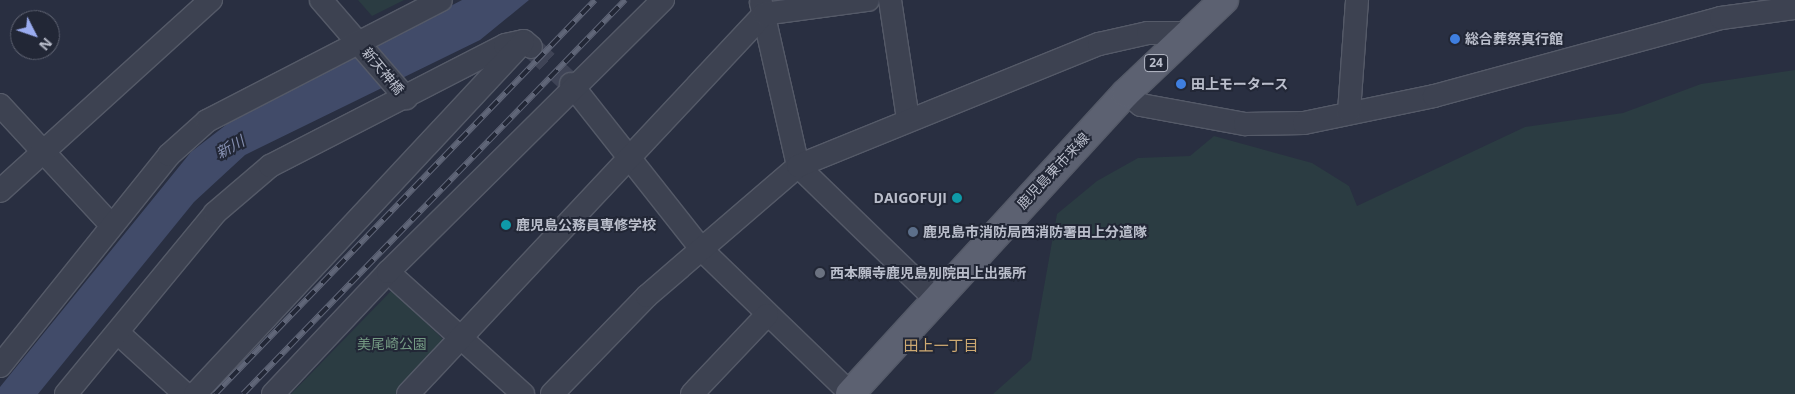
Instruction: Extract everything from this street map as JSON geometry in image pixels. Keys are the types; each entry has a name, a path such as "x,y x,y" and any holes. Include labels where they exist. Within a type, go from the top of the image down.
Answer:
{"main road":[{"name":"鹿児島東市来線","path":"850,393 934,298 1126,93 1185,33 1224,0"}],"street":[{"path":"0,191 211,0"},
{"name":"新天神橋","path":"321,0 406,98"},
{"path":"0,366 111,225 169,155 207,121 360,44 440,0"},
{"path":"273,394 388,272 572,87 663,0"},
{"path":"408,394 459,337 628,162 762,7 868,0"},
{"path":"890,0 908,119"},
{"path":"1349,112 1357,0"},
{"path":"762,7 798,166 934,298"},
{"path":"1126,93 1140,105 1245,124 1304,123 1349,112 1434,96 1722,18 1795,8"},
{"path":"552,394 647,296 798,166 908,119 1099,44 1148,33 1185,33"},
{"path":"66,394 215,213 243,187 270,166 406,98 505,45 527,44 194,394"},
{"path":"572,87 628,162 702,250 767,315 850,393"},
{"path":"0,105 111,225"},
{"path":"388,272 523,394"},
{"path":"692,394 767,315"},
{"path":"118,333 185,394"}],"green space":[{"path":"358,0 404,0 372,16"},
{"path":"1795,70 1795,394 993,394 1031,360 1057,214 1097,181 1138,158 1190,156 1214,136 1312,163 1349,186 1357,206 1525,127 1623,113 1701,84"},
{"name":"美尾崎公園","path":"392,290 446,342 396,394 291,394"}],"water":[{"name":"新川","path":"462,0 529,0 480,40 245,155 194,202 38,394 0,394 0,387 191,152 231,121"}],"tunnel":[{"path":"531,47 571,84"}],"railway":[{"path":"215,394 595,0"},
{"path":"243,394 625,0"}],"place":[{"name":"総合葬祭真行館","path":"1455,39"},
{"name":"田上モータース","path":"1181,84"},
{"name":"DAIGOFUJI","path":"957,198"},
{"name":"鹿児島公務員専修学校","path":"506,225"},
{"name":"鹿児島市消防局西消防署田上分遣隊","path":"913,232"},
{"name":"西本願寺鹿児島別院田上出張所","path":"820,273"}],"district":[{"name":"田上一丁目","path":"941,346"}]}
